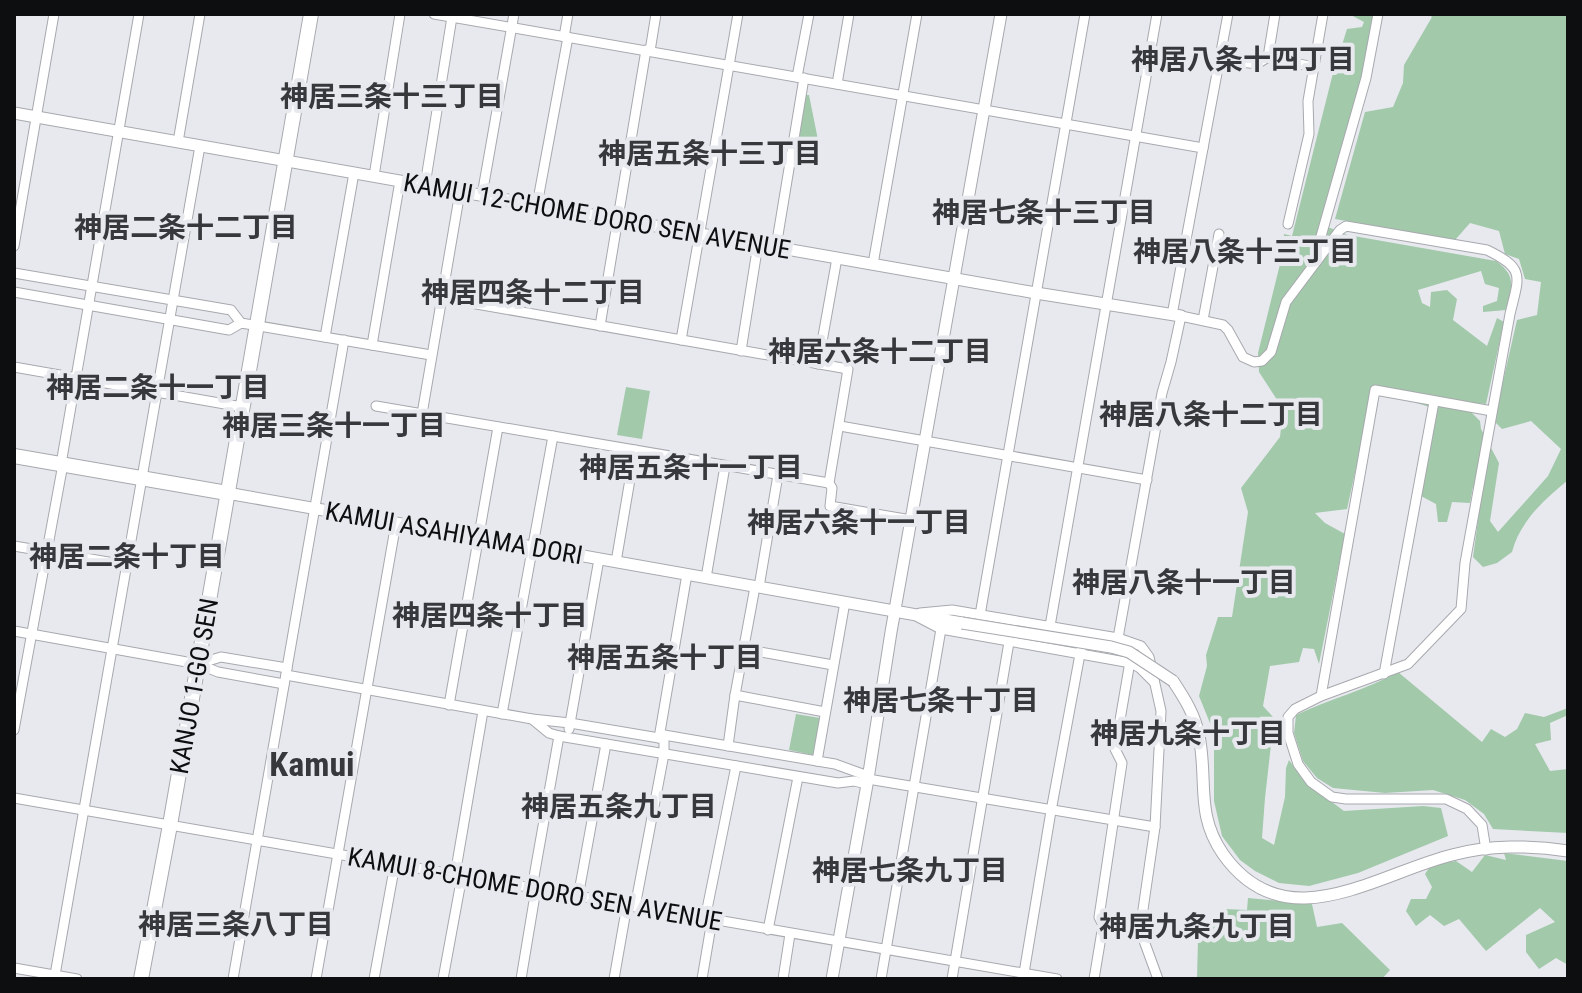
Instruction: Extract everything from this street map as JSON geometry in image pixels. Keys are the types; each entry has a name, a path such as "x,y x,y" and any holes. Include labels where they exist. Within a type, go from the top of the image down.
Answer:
{"main road":[{"name":"KANJO 1-GO SEN","path":"141,979 242,407 249,324 285,161 311,14"},
{"name":"KAMUI ASAHIYAMA DORI","path":"14,456 227,493"}],"street":[{"path":"14,246 54,14"},
{"path":"14,730 139,14"},
{"path":"178,142 200,14"},
{"path":"374,176 400,14"},
{"path":"434,14 468,17 511,28 1203,148"},
{"path":"482,195 514,14"},
{"path":"537,205 568,14"},
{"path":"600,326 656,14"},
{"path":"681,340 738,14"},
{"path":"776,247 809,14"},
{"path":"837,84 849,14"},
{"path":"873,264 917,14"},
{"path":"832,979 1001,14"},
{"path":"980,615 1085,14"},
{"path":"1050,626 1157,14"},
{"path":"1118,638 1162,393 1171,362 1203,148 1228,14"},
{"path":"1268,57 1275,14"},
{"path":"1288,224 1309,134 1308,101 1323,14"},
{"path":"1312,268 1366,78 1378,14"},
{"path":"425,185 452,17"},
{"path":"1219,59 1257,64 1268,57 1313,67"},
{"name":"KAMUI 12-CHOME DORO SEN AVENUE","path":"14,113 1177,316"},
{"path":"55,975 200,146"},
{"path":"325,337 354,173"},
{"path":"372,345 400,181"},
{"path":"422,414 460,192"},
{"path":"1177,316 1223,325 1243,357 1254,362 1262,361 1271,352 1286,302 1340,230 1352,225 1487,250 1506,259 1514,267 1518,282 1465,563 1461,609 1408,664 1321,696 1295,709 1288,717 1288,733 1298,764 1311,782 1332,797 1446,799 1467,809 1482,825 1486,850 1517,847 1568,851"},
{"path":"1203,320 1219,234"},
{"path":"741,351 758,244"},
{"path":"818,364 837,258"},
{"path":"14,273 231,310 249,324"},
{"path":"14,292 229,330 249,324 431,355"},
{"path":"442,298 848,369 829,483 832,488 830,506 911,520"},
{"path":"233,979 344,340"},
{"path":"14,367 242,407"},
{"path":"1321,696 1375,390 1492,411"},
{"path":"1384,674 1434,402"},
{"path":"376,406 829,483"},
{"path":"840,426 1147,480"},
{"path":"449,705 498,427"},
{"path":"502,714 553,436"},
{"path":"616,562 635,450"},
{"path":"706,578 725,466"},
{"path":"728,746 778,475"},
{"name":"KAMUI ASAHIYAMA DORI","path":"227,493 1129,652 1173,681 1188,703 1200,739 1204,811 1211,834 1233,867 1270,893 1315,899 1358,889 1455,854 1486,850"},
{"path":"316,979 396,523"},
{"path":"14,546 126,565"},
{"path":"521,979 534,889 564,737 570,723 599,559"},
{"path":"614,979 664,754 662,736 687,574"},
{"path":"817,761 845,602"},
{"path":"913,614 952,610 1118,638 1141,646 1149,657 1161,711 1155,827 1140,930 1158,979"},
{"path":"913,614 941,629 1131,663 1157,684"},
{"path":"881,979 941,629"},
{"path":"14,631 198,664 218,672 286,676 532,719 835,764 868,780"},
{"path":"1024,973 1084,633"},
{"path":"952,979 1009,642"},
{"path":"1094,979 1103,925 1099,917 1122,763 1115,749 1133,642"},
{"path":"744,649 833,665"},
{"path":"198,664 221,657 286,676"},
{"path":"735,695 825,712"},
{"path":"443,979 483,711"},
{"path":"532,719 549,733 564,737 798,777 838,783 868,780 1155,827"},
{"path":"578,897 606,744"},
{"path":"702,979 736,766"},
{"path":"768,930 798,777"},
{"name":"KAMUI 8-CHOME DORO SEN AVENUE","path":"14,798 955,961 1002,974 1024,973 1057,979"},
{"path":"374,979 395,864"},
{"path":"1103,925 1140,930"},
{"path":"783,979 790,934"},
{"path":"14,968 77,979"}],"green space":[{"path":"1349,14 1375,14 1362,77 1320,224 1348,235 1496,261 1508,272 1511,289 1506,310 1483,312 1483,306 1497,301 1499,288 1485,284 1481,271 1418,290 1422,303 1430,307 1431,292 1447,290 1457,299 1453,320 1487,346 1497,318 1504,322 1486,404 1461,402 1480,421 1499,463 1490,521 1498,532 1548,476 1561,449 1531,421 1502,429 1494,421 1517,320 1537,315 1541,282 1525,279 1519,259 1505,254 1499,231 1470,223 1455,240 1335,219 1365,112 1393,107 1403,83 1404,65 1432,17 1428,14 1568,14 1568,480 1527,521 1512,552 1497,563 1483,567 1473,557 1482,491 1473,487 1470,503 1452,502 1447,522 1438,522 1436,504 1421,496 1436,409 1374,386 1347,509 1315,513 1325,523 1345,534 1319,664 1314,649 1303,648 1299,662 1270,666 1263,706 1274,718 1262,838 1274,845 1285,797 1289,760 1305,782 1344,811 1423,806 1441,808 1448,836 1358,873 1309,886 1279,883 1255,871 1240,860 1222,836 1214,801 1214,733 1199,696 1207,666 1206,655 1218,617 1232,617 1248,512 1241,488 1280,437 1283,409 1259,372 1258,353 1282,256 1284,234 1292,236 1347,29 1362,27 1364,22"},
{"path":"805,95 809,95 821,155 797,151"},
{"path":"626,387 650,391 642,439 617,435"},
{"path":"1398,672 1482,742 1491,729 1505,737 1517,729 1525,713 1544,717 1568,708 1568,715 1550,723 1551,740 1535,744 1550,771 1568,769 1568,833 1493,829 1484,814 1465,800 1433,790 1385,793 1333,788 1317,778 1303,761 1294,733 1296,715"},
{"path":"796,714 820,718 813,755 789,750"},
{"path":"1504,853 1568,861 1568,965 1556,958 1539,969 1526,952 1526,935 1555,922 1540,908 1486,951 1459,919 1444,926 1430,915 1416,926 1406,911 1411,899 1426,899 1432,887 1425,874 1431,865 1456,861 1472,872 1485,855 1506,860"},
{"path":"1248,898 1312,904 1317,927 1342,923 1390,970 1382,979 1197,979 1198,939 1177,940 1175,933 1216,926 1225,909 1247,910"}],"district":[{"name":"神居八条十四丁目","path":"1243,59"},
{"name":"神居三条十三丁目","path":"392,96"},
{"name":"神居五条十三丁目","path":"710,153"},
{"name":"神居七条十三丁目","path":"1044,212"},
{"name":"神居二条十二丁目","path":"186,227"},
{"name":"神居八条十三丁目","path":"1245,251"},
{"name":"神居四条十二丁目","path":"533,292"},
{"name":"神居六条十二丁目","path":"880,351"},
{"name":"神居二条十一丁目","path":"158,387"},
{"name":"神居八条十二丁目","path":"1211,414"},
{"name":"神居三条十一丁目","path":"334,425"},
{"name":"神居五条十一丁目","path":"691,467"},
{"name":"神居六条十一丁目","path":"859,522"},
{"name":"神居二条十丁目","path":"127,556"},
{"name":"神居八条十一丁目","path":"1184,582"},
{"name":"神居四条十丁目","path":"490,615"},
{"name":"神居五条十丁目","path":"665,657"},
{"name":"神居七条十丁目","path":"941,700"},
{"name":"神居九条十丁目","path":"1188,733"},
{"name":"Kamui","path":"312,764"},
{"name":"神居五条九丁目","path":"619,806"},
{"name":"神居七条九丁目","path":"910,870"},
{"name":"神居三条八丁目","path":"236,924"},
{"name":"神居九条九丁目","path":"1197,926"}]}
